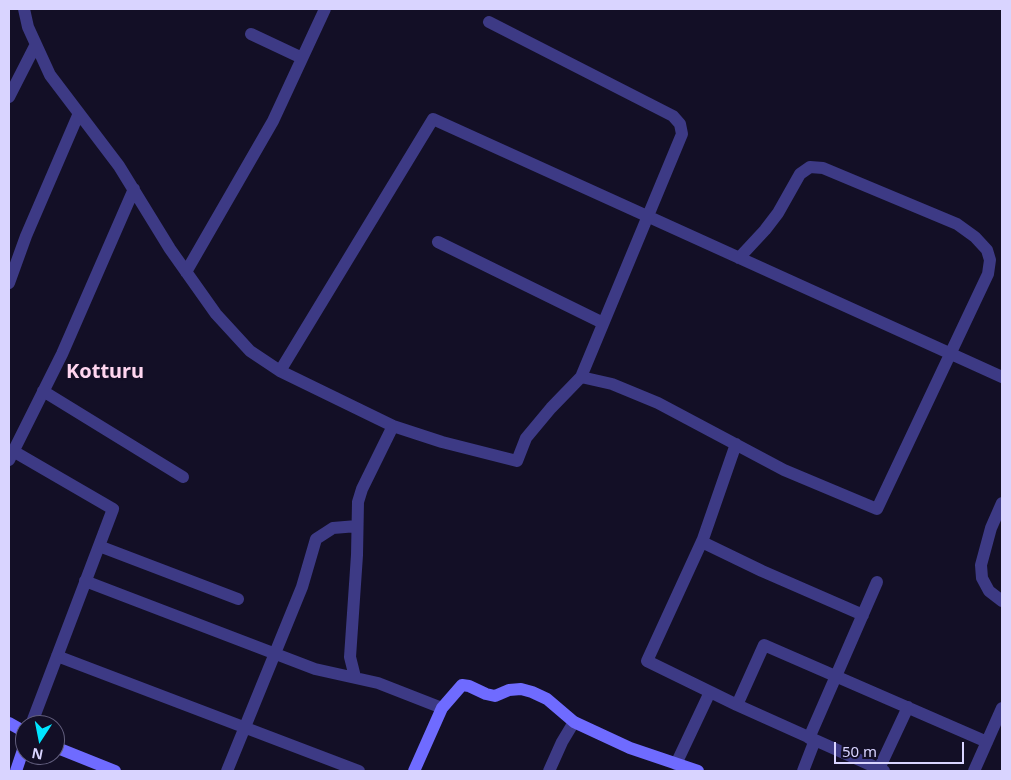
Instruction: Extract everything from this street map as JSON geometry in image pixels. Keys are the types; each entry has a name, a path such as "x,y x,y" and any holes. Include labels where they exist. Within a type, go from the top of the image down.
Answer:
{"street":[{"path":"24,9 35,46 50,75 134,188 170,249 216,314 250,351 280,372 393,426 442,442 517,461 526,438 551,408 581,377 682,134 680,124 673,116 489,22"},
{"path":"186,272 273,121 325,9"},
{"path":"251,34 302,58"},
{"path":"9,97 35,46"},
{"path":"9,283 26,236 79,113"},
{"path":"280,372 433,118 1002,377"},
{"path":"581,377 612,384 658,403 784,470 877,510 988,274 990,260 987,250 975,237 957,224 823,168 810,167 800,174 778,213 739,258"},
{"path":"35,715 113,509 11,456 43,391 134,188"},
{"path":"438,242 603,323"},
{"path":"43,391 183,477"},
{"path":"355,678 350,657 356,574 358,502 362,489 393,426"},
{"path":"736,444 702,542 648,661 737,705 880,771 908,707"},
{"path":"1002,503 991,528 981,565 982,578 989,591 1002,601"},
{"path":"227,771 302,587 316,539 333,528 357,526"},
{"path":"702,542 762,571 863,615"},
{"path":"99,546 238,599"},
{"path":"86,581 315,669 378,683 442,708"},
{"path":"802,771 836,676 877,582"},
{"path":"737,705 764,645 908,707 994,737"},
{"path":"58,656 359,771"},
{"path":"414,771 442,708 462,685 495,696 510,690 521,689 547,699 574,722 630,748 698,771"},
{"path":"676,764 710,692"},
{"path":"974,771 994,737 1002,708"},
{"path":"549,771 562,742 574,722"},
{"path":"65,751 115,771"}],"district":[{"name":"Kotturu","path":"105,372"}]}
